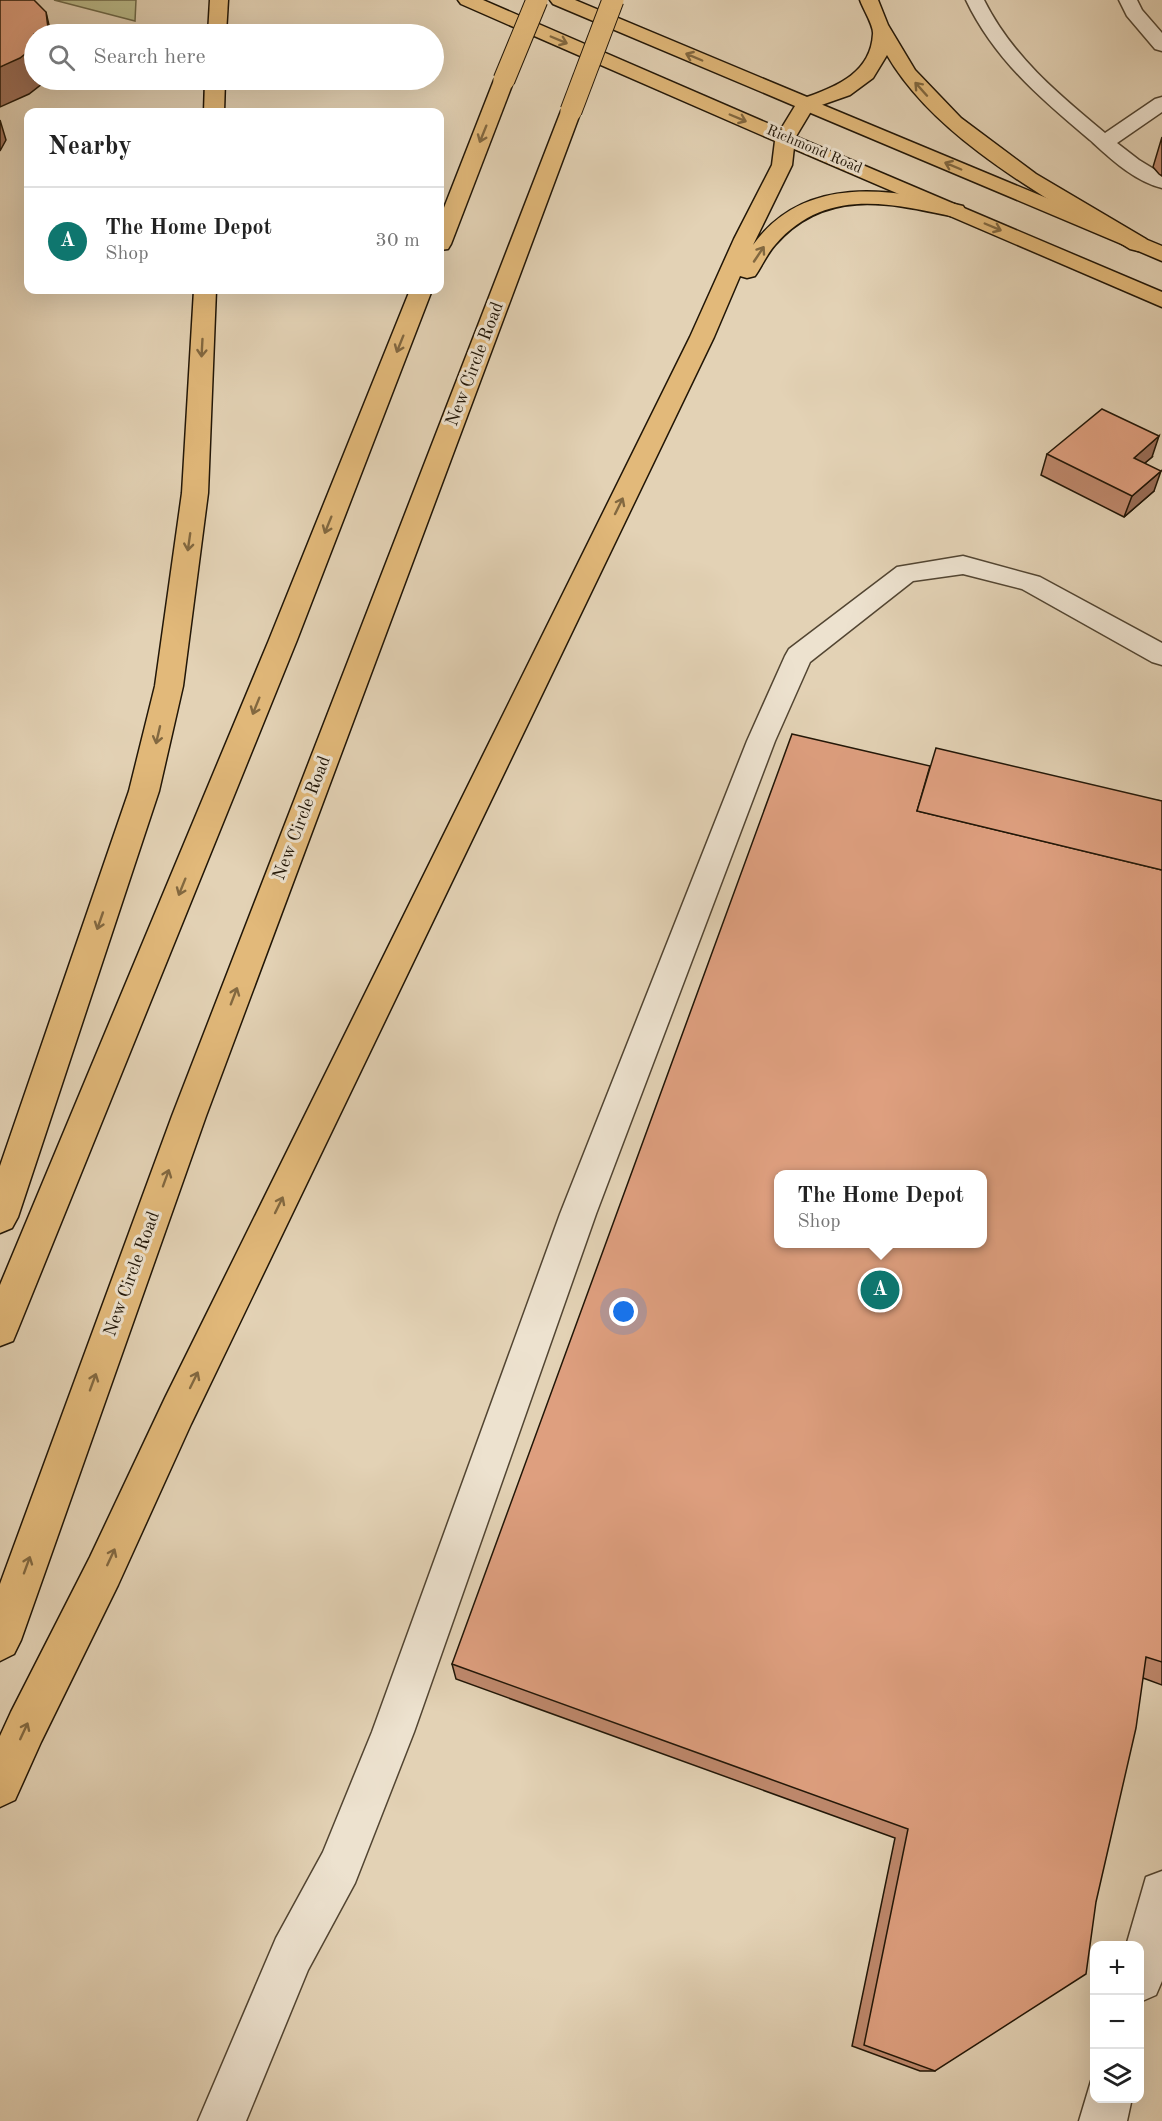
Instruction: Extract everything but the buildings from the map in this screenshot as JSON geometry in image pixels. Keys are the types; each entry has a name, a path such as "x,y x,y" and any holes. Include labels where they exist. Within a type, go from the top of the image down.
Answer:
{"main road":[{"path":"218,24 219,0"},
{"name":"Richmond Road","path":"467,0 1162,300"},
{"path":"444,234 537,0"},
{"path":"559,0 1162,254"},
{"name":"New Circle Road","path":"0,1640 189,1116 613,0"},
{"path":"869,0 883,33 907,72 954,122 1029,178 1138,244"},
{"path":"0,1785 26,1727 104,1571 178,1411 702,337 745,239 782,165 785,138 806,104 843,91 866,74 877,58 883,33"},
{"path":"214,108 215,90"},
{"path":"702,337 769,239 800,212 815,205 855,196 891,197 955,211"},
{"path":"0,1217 144,791 169,686 195,493 205,294"},
{"path":"0,1329 283,640 419,294"}],"lane":[{"path":"975,0 984,21 1006,52 1051,96 1139,172 1162,182"},
{"path":"1128,0 1134,12 1162,45"},
{"path":"1105,142 1162,103"},
{"path":"222,2121 292,1954 339,1866 389,1742 578,1214 761,741 799,656 906,573 963,565 1031,583 1162,655"},
{"path":"1144,1963 1162,1893"},
{"path":"1103,2121 1107,2103"}],"green space":[{"path":"54,0 136,0 135,21"}],"place":[{"name":"The Home Depot","path":"880,1290"}]}
